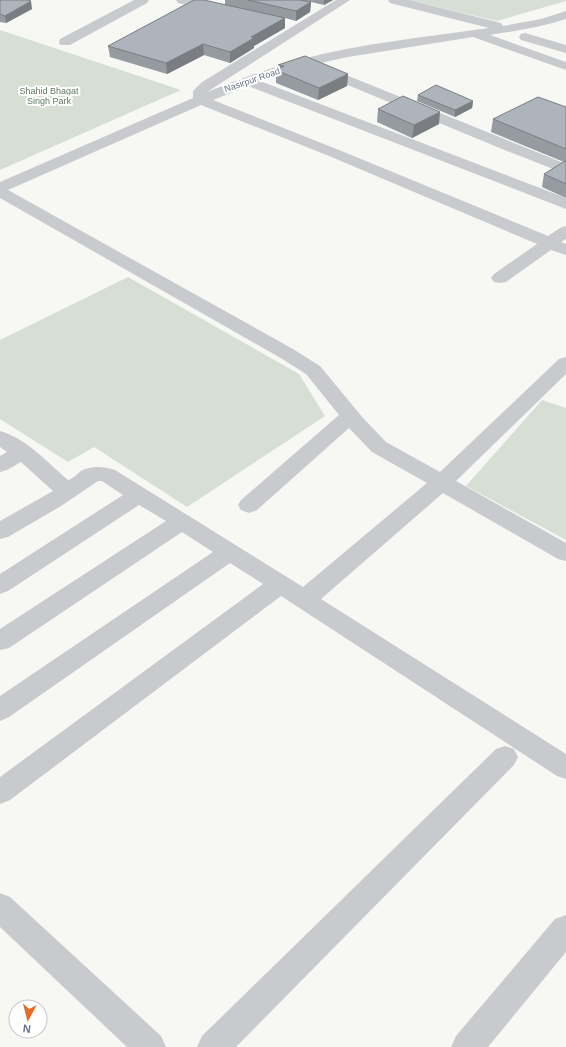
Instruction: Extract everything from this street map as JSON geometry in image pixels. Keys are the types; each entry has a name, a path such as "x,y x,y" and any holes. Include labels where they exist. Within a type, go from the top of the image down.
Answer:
{"street":[{"path":"65,42 143,0"},
{"path":"182,0 232,12"},
{"path":"344,0 207,85 200,91 200,100 341,156 566,250"},
{"path":"394,0 506,30 566,49"},
{"path":"310,7 326,11"},
{"name":"Nasirpur Road","path":"0,188 78,152 200,100 248,81 306,62 331,56 506,30 543,23 566,15"},
{"path":"285,24 300,27"},
{"path":"474,34 566,66"},
{"path":"306,62 566,169"},
{"path":"248,81 459,153 566,204"},
{"path":"459,153 485,136"},
{"path":"0,192 291,356 313,370 350,416 379,447 566,553"},
{"path":"500,278 566,231"},
{"path":"304,600 443,482 566,363"},
{"path":"249,505 350,416"},
{"path":"0,438 22,452 61,486 72,488"},
{"path":"0,465 22,452"},
{"path":"0,532 53,502 77,486 89,475 100,472 140,494 566,768"},
{"path":"0,584 140,494"},
{"path":"0,641 182,521"},
{"path":"0,710 230,552"},
{"path":"0,792 280,584"},
{"path":"213,1047 505,757"},
{"path":"0,907 150,1047"},
{"path":"467,1047 566,929"}],"green space":[{"path":"406,0 566,0 566,1 497,21"},
{"name":"Shahid Bhagat Singh Park","path":"0,30 181,90 0,170"},
{"path":"128,277 299,374 325,416 187,507 94,447 68,462 0,419 0,340"},
{"path":"542,400 566,408 566,540 466,486"}],"building":[{"path":"0,0 31,1 5,16 0,14"},
{"path":"194,0 204,0 285,18 251,37 254,38 230,52 203,44 166,63 108,46"},
{"path":"248,0 300,0 311,2 296,11"},
{"path":"305,56 348,74 319,88 276,70 284,66 278,65"},
{"path":"436,85 473,101 455,110 418,95"},
{"path":"403,96 440,112 414,125 378,109"},
{"path":"538,97 566,107 566,149 493,119"},
{"path":"565,161 566,184 544,174"}]}
